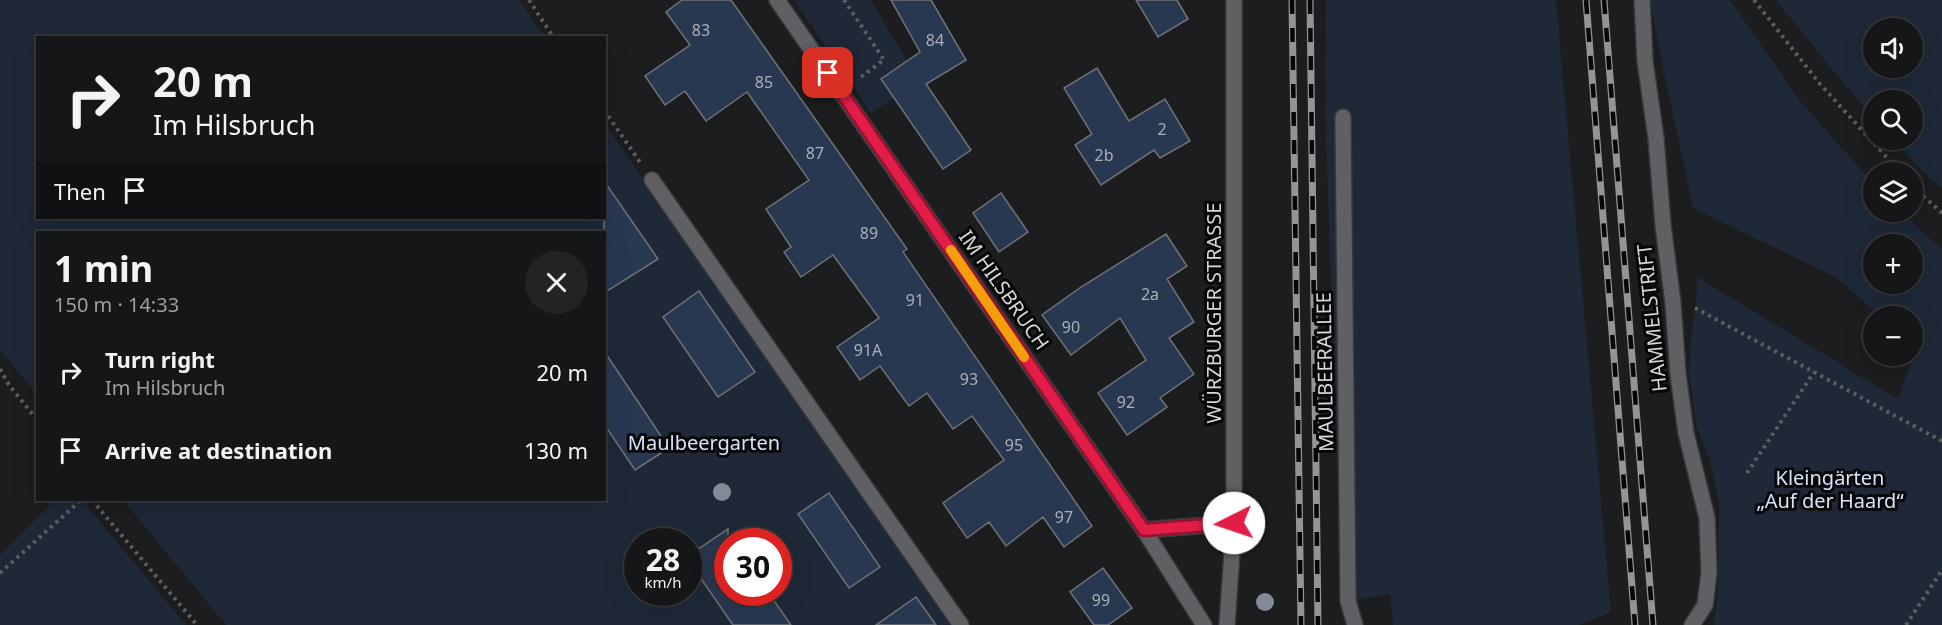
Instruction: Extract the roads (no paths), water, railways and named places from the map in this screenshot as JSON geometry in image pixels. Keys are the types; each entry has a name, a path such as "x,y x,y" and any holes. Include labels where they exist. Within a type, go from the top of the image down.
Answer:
{"street":[{"name":"IM HILSBRUCH","path":"777,0 1144,530 1204,625"},
{"name":"WÜRZBURGER STRASSE","path":"1227,625 1234,523 1234,0"},
{"name":"HAMMELSTRIFT","path":"1642,0 1645,61 1656,138 1678,374 1686,433 1707,519 1709,573 1705,605 1692,625"},
{"name":"MAULBEERALLEE","path":"1343,117 1348,601 1355,625"},
{"path":"652,180 961,625"},
{"path":"1144,530 1234,523"}],"railway":[{"path":"1292,0 1301,625"},
{"path":"1310,0 1318,625"},
{"path":"1586,0 1635,625"},
{"path":"1604,0 1653,625"}],"park label":[{"name":"Maulbeergarten","path":"704,443"},
{"name":"Kleingärten „Auf der Haard“","path":"1830,490"}]}
